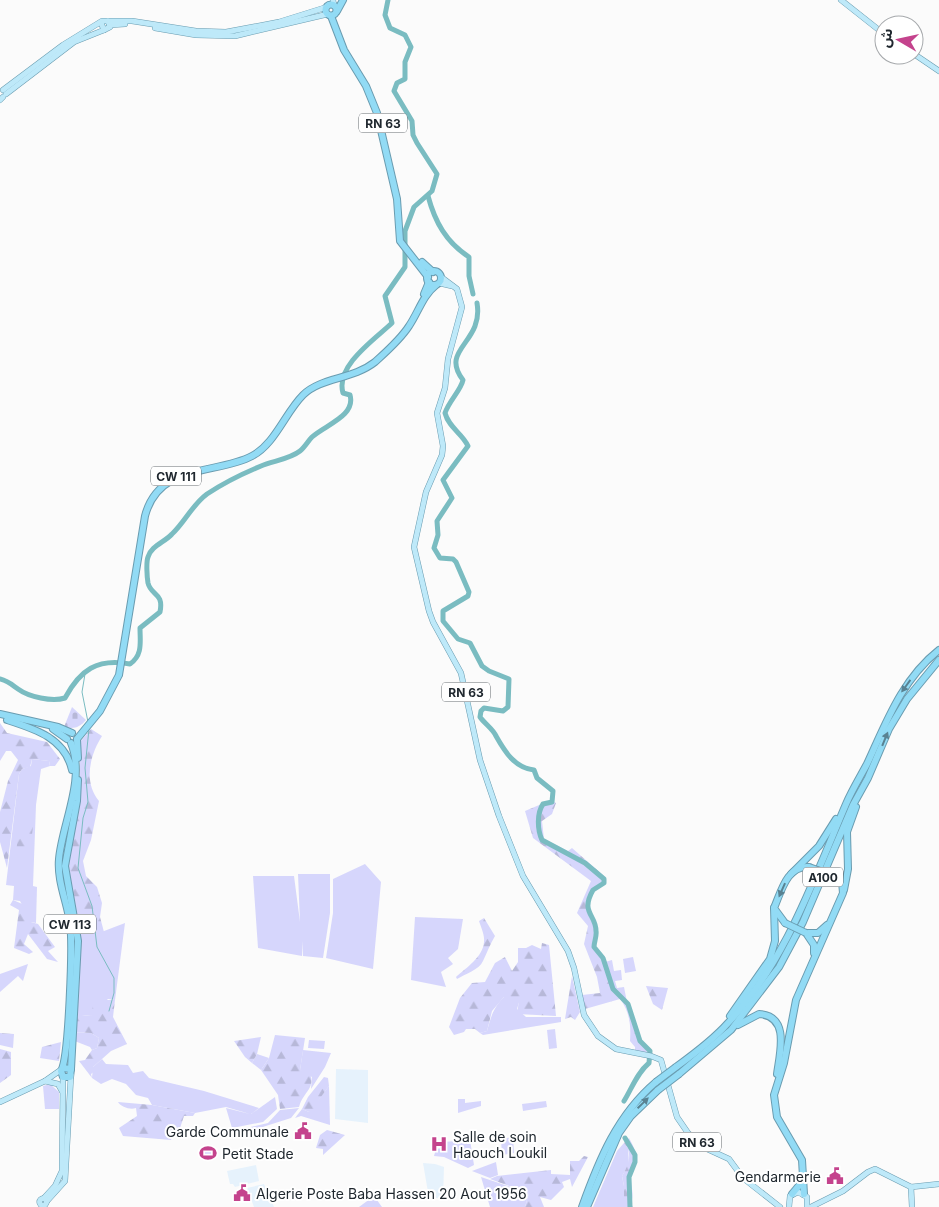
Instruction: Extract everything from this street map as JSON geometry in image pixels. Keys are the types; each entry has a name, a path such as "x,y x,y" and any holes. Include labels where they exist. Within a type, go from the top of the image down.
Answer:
{"highway":[{"path":"332,8 339,0"},
{"path":"332,8 343,0"},
{"name":"RN 63","path":"332,8 347,55 366,86 377,113 399,208 402,241"},
{"name":"RN 63","path":"332,8 347,48 378,104 401,199 402,241"},
{"path":"402,241 430,277 439,282"},
{"path":"430,277 438,273 439,282"},
{"name":"CW 111","path":"348,375 370,361 399,334 411,317 430,277"},
{"name":"CW 111","path":"73,738 88,725 109,690 120,666 142,516 152,492 164,482 192,468 238,457 255,450 301,392 313,383 348,375 372,364 398,340 411,324 427,295 439,282"},
{"name":"A100","path":"678,1071 745,1004 782,950 890,710 922,666 939,650"},
{"name":"A100","path":"582,1207 613,1132 632,1105 731,1030 768,983 790,948 825,873 853,805 878,757 889,729 907,699 939,660"},
{"path":"0,714 58,727 73,738 75,759 74,782"},
{"path":"0,719 56,730 73,738"},
{"path":"7,720 38,731 59,745 69,760 74,782"},
{"path":"71,1072 78,941 65,866 77,801 73,738"},
{"path":"774,1095 784,1063 796,1000 848,878 847,832 878,757"},
{"path":"699,1050 732,1012 770,959 775,941 774,908 791,874 824,840 844,799 862,773"},
{"name":"CW 113","path":"63,1072 69,998 71,931 59,871 59,858 70,814 74,782"},
{"path":"791,874 800,868 809,867 837,877 842,882 843,893"},
{"path":"774,908 785,924 806,933 812,940 815,951 810,968"},
{"path":"806,933 821,931 831,918"},
{"path":"731,1030 747,1018 758,1014 770,1016 778,1024 781,1044 774,1095 777,1117 802,1160 802,1182 806,1195"},
{"path":"63,1072 71,1072"},
{"path":"63,1072 71,1072"},
{"name":"A100","path":"587,1207 619,1133 657,1086"},
{"path":"792,1194 802,1182"}],"main road":[{"path":"841,0 874,26"},
{"path":"2,95 63,45 101,23 136,21 236,34 332,8"},
{"path":"101,23 104,30"},
{"path":"2,95 74,42 108,29 109,23"},
{"path":"924,61 939,71"},
{"name":"RN 63","path":"439,282 457,289 462,307 448,359 446,388 437,413 443,446 442,456 426,492 417,532 415,554 423,576 432,622 462,673 480,760 499,816 523,876 568,951 574,968 584,1015 591,1027 607,1044 616,1049 648,1055 661,1060 677,1117 688,1133 706,1148 729,1159 743,1178 778,1206"},
{"path":"0,1102 63,1072"},
{"name":"CW 113","path":"41,1203 55,1186 62,1171 63,1072"},
{"path":"41,1203 65,1181 71,1072"},
{"path":"45,1081 58,1084 62,1088 64,1101"},
{"path":"806,1195 809,1207 843,1191 868,1172 876,1169 911,1187 939,1184"},
{"path":"911,1187 912,1207"},
{"path":"778,1206 789,1204 792,1194 798,1192 817,1203"}],"shaded area":[{"path":"336,1069 368,1070 368,1123 335,1119"},
{"path":"423,1163 444,1167 443,1198 429,1198"},
{"path":"256,1165 259,1181 235,1187 233,1184 230,1184 227,1171"},
{"path":"264,1184 274,1207 254,1207 247,1188"}],"green space":[{"path":"72,707 86,720 76,727 64,727"},
{"path":"0,723 7,733 47,742 60,759 55,766 50,766 49,761 32,759 30,767 22,769 19,774 7,868 0,842 0,812 8,781 18,760 11,751 6,751 0,761"},
{"path":"91,729 102,736 94,752 90,769 91,786 99,801 91,840 83,861 86,876 97,887 102,903 100,917 104,932 80,941 66,867 80,787 80,742"},
{"path":"32,759 49,761 50,766 41,769 36,805 33,886 37,887 36,923 31,922 20,901 13,900 14,886 6,885 19,774 22,769 31,766"},
{"path":"551,800 556,803 552,814 542,821 544,839 568,851 572,848 604,876 604,883 593,889 589,894 588,900 589,911 596,931 594,947 603,958 613,989 628,1004 636,1034 648,1053 635,1052 635,1047 630,1041 628,1014 620,999 585,1009 582,995 600,993 597,977 584,944 588,926 577,913 591,881 533,838 525,811"},
{"path":"29,826 33,827 29,857 26,858 16,853 18,836"},
{"path":"365,864 381,882 373,969 326,958 333,913 333,879"},
{"path":"298,874 330,874 330,913 323,958 303,956 302,941 302,956 258,948 253,876 294,876 300,922"},
{"path":"13,900 27,906 33,917 31,922 38,924 55,947 48,951 58,962 47,959 28,934 24,944 33,952 29,954 14,948 19,910 10,905"},
{"path":"415,917 463,919 458,949 448,958 453,964 441,972 446,987 411,980"},
{"path":"484,918 495,936 481,964 457,979 456,977 481,953 484,937 479,921"},
{"path":"125,923 115,1000 108,999 91,1016 82,1015 75,999 74,989 78,941"},
{"path":"542,943 549,945 556,1016 517,1014 519,1000 504,997 492,1011 487,1031 480,1033 475,1029 466,1029 464,1032 454,1035 449,1027 460,998 472,983 485,982 495,963 505,957 512,971 518,962 518,948 526,948 532,945 541,949"},
{"path":"633,957 636,971 625,973 623,959"},
{"path":"612,960 614,971 621,970 622,980 615,981 617,988 624,987 627,1002 611,984 605,962"},
{"path":"28,964 23,981 18,976 0,992 0,974"},
{"path":"572,976 580,1012 575,1020 571,1017 565,1019"},
{"path":"75,983 80,983 77,1008 83,1009 82,1015 91,1016 94,1000 115,1000 113,1017 127,1044 111,1051 93,1067 95,1071 91,1074 92,1078 79,1061 85,1060 92,1050 97,1048 99,1038 91,1033 72,1032"},
{"path":"646,986 668,988 662,1010 653,1004"},
{"path":"510,996 520,999 517,1009 526,1017 561,1017 561,1022 483,1035 480,1033 487,1031 493,1013 500,1001 504,997"},
{"path":"555,1029 557,1048 549,1049 547,1030"},
{"path":"72,1032 91,1033 99,1038 97,1048 92,1050 90,1047 72,1040"},
{"path":"0,1033 14,1034 13,1048 0,1045"},
{"path":"275,1035 305,1038 300,1070 309,1071 311,1082 299,1107 280,1109 278,1095 261,1070 269,1058"},
{"path":"261,1037 257,1054 252,1063 245,1057 234,1041"},
{"path":"309,1040 325,1041 324,1049 308,1048"},
{"path":"61,1042 59,1061 40,1058 42,1047"},
{"path":"0,1049 11,1052 11,1075 0,1083"},
{"path":"303,1050 331,1053 325,1067 311,1089 312,1077 300,1070"},
{"path":"257,1054 269,1058 261,1070 252,1063"},
{"path":"102,1059 106,1064 128,1065 133,1073 143,1071 149,1078 204,1091 259,1108 251,1114 275,1097 277,1109 263,1122 232,1128 226,1108 250,1114 226,1107 195,1113 152,1105 148,1098 136,1095 126,1084 112,1079 101,1084 92,1078 93,1067"},
{"path":"324,1077 328,1078 329,1086 318,1101 317,1110 309,1112 302,1109 308,1097"},
{"path":"50,1084 59,1092 59,1109 45,1109 43,1086"},
{"path":"329,1086 330,1125 301,1116 295,1118 302,1109 309,1112"},
{"path":"458,1099 465,1099 465,1103 481,1101 481,1106 458,1113"},
{"path":"546,1101 547,1107 523,1111 522,1104"},
{"path":"118,1102 152,1105 195,1113 193,1116 184,1116 180,1128 176,1129 178,1137 172,1137 171,1140 123,1136 119,1128 137,1116 136,1108 126,1108"},
{"path":"299,1108 291,1118 234,1136 234,1131 268,1123 280,1110"},
{"path":"327,1130 345,1135 323,1155 323,1149 316,1148 320,1135"},
{"path":"513,1137 514,1153 502,1155 501,1139"},
{"path":"629,1138 636,1154 631,1176 633,1196 631,1204 633,1207 624,1207 622,1176 627,1168 629,1155 624,1143"},
{"path":"470,1140 474,1165 468,1168 444,1157 434,1156 436,1149 443,1148 443,1142"},
{"path":"624,1143 628,1148 629,1164 622,1176 624,1207 593,1207 617,1151"},
{"name":"Petit Stade","path":"213,1146 216,1156 201,1159 200,1149"},
{"path":"584,1156 588,1157 572,1187 570,1179 562,1182 564,1187 551,1200 540,1197 544,1207 525,1207 529,1193 490,1179 497,1176 551,1170 551,1174 570,1175 570,1161 579,1161"},
{"path":"496,1162 498,1175 490,1178 472,1171"},
{"path":"481,1177 529,1193 525,1207 490,1207"},
{"path":"374,1196 382,1207 359,1207"}],"waterway":[{"path":"0,679 34,696 60,699 65,698 83,673 91,668 108,663 130,664 139,652 140,628 160,612 159,597 150,587 148,580 147,559 152,550 172,534 197,503 207,494 261,466 296,454 312,437 338,419 348,409 351,402 350,395 343,393 342,383 345,373 358,354 392,323 385,296 405,267 405,231 414,207 432,191 437,174 417,143 413,135 412,121 394,91 397,83 405,79 405,62 411,47 405,35 390,28 385,15 388,0"},
{"path":"428,196 442,231 454,245 469,257 469,276 473,294"},
{"path":"477,303 477,317 474,328 456,361 457,369 463,380 445,413 449,423 468,446 443,480 452,498 437,521 438,535 434,548 440,558 453,559 456,562 469,592 468,596 443,611 443,621 458,639 470,643 482,666 509,679 508,707 503,711 484,708 481,711 480,717 493,731 511,758 521,766 534,770 537,778 553,791 552,802 543,804 539,816 542,840 585,863 604,879 604,883 593,890 588,904 588,909 595,925 594,947 603,958 613,989 628,1004 640,1041 650,1051 649,1063 638,1076 624,1101"},
{"path":"85,674 82,692 88,722"},
{"path":"89,729 85,768 88,802 83,818 78,868 92,906 97,947 114,978 114,993 109,1011"},
{"path":"625,1138 635,1155 635,1162 629,1177 630,1207"}],"place":[{"name":"Garde Communale","path":"303,1131"},
{"name":"Salle de soin Haouch Loukil","path":"439,1144"},
{"name":"Petit Stade","path":"208,1153"},
{"name":"Gendarmerie","path":"835,1176"},
{"name":"Algerie Poste Baba Hassen 20 Aout 1956","path":"242,1193"}]}
